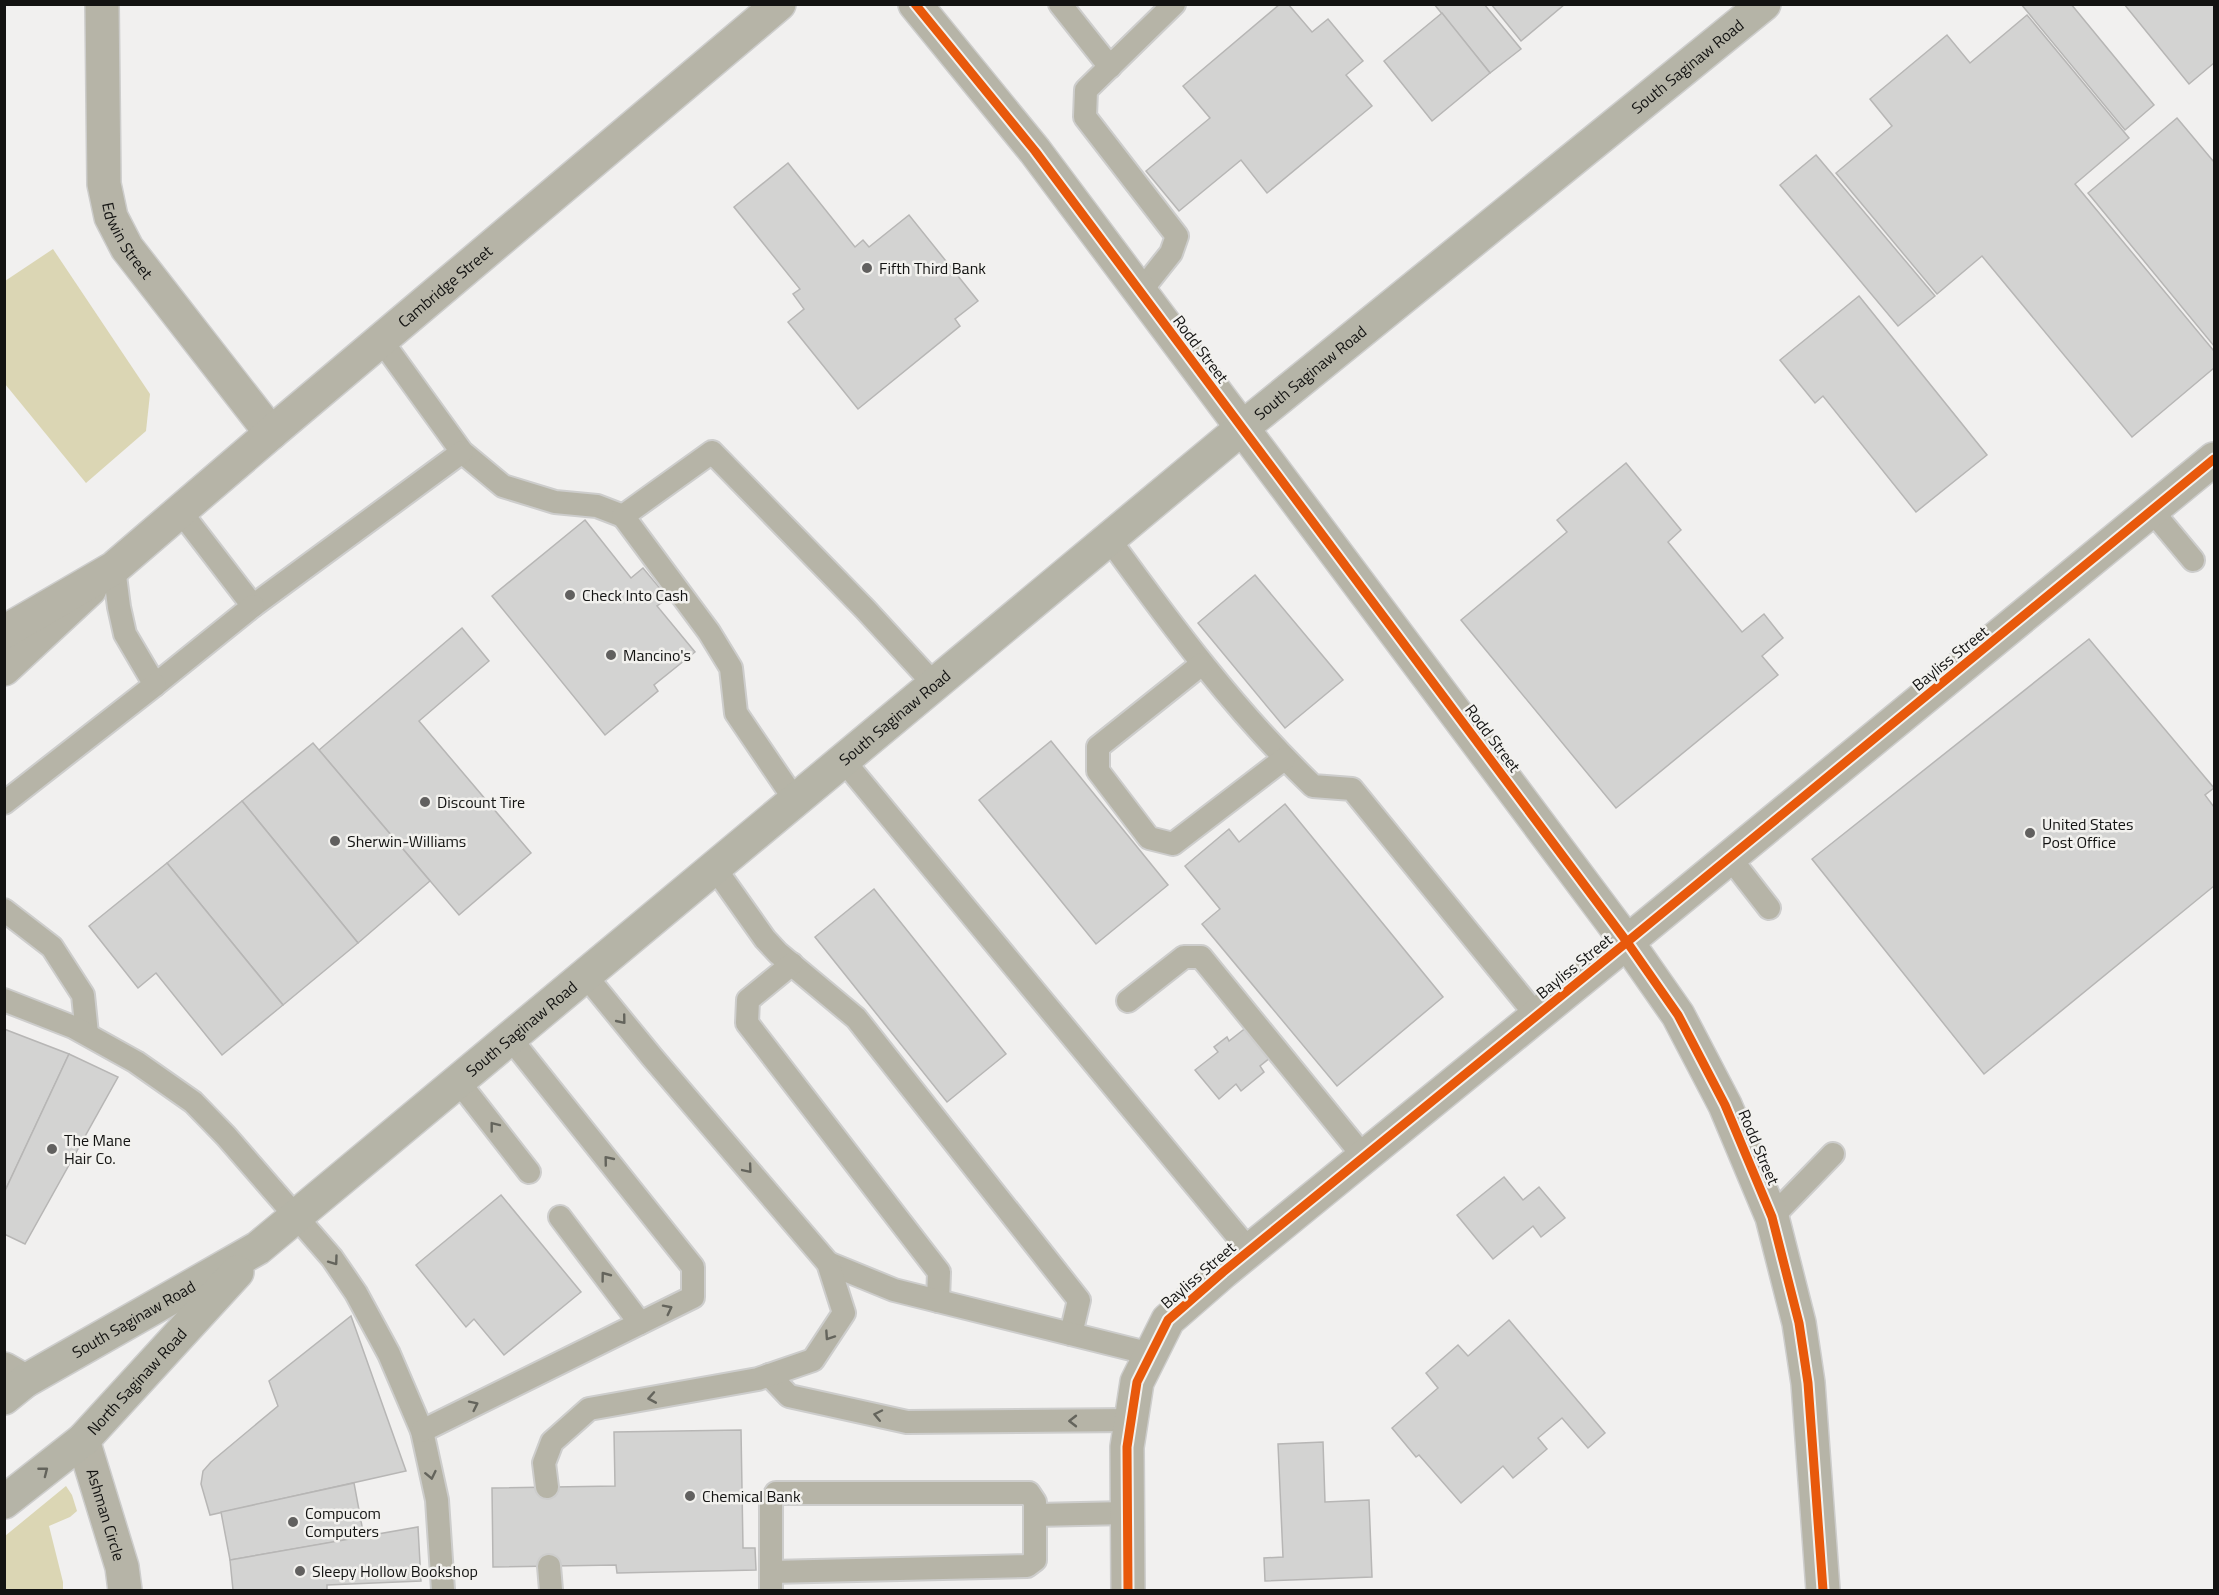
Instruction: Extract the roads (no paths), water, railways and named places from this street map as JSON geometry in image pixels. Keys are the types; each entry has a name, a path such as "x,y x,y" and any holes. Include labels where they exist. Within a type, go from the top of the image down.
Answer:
{"main road":[{"name":"South Saginaw Road","path":"11,1383 258,1248 1242,429 1764,4"},
{"name":"North Saginaw Road","path":"4,1502 83,1440 258,1248"}],"street":[{"name":"Edwin Street","path":"102,4 104,184 111,218 127,249 271,433"},
{"name":"Cambridge Street","path":"4,669 180,511 779,4"},
{"name":"Rodd Street","path":"915,4 1035,151 1627,942 1678,1015 1725,1105 1772,1217 1800,1323 1808,1383 1823,1590"},
{"name":"Bayliss Street","path":"1128,1590 1127,1447 1131,1420 1137,1382 1168,1320 2214,459"},
{"name":"Cambridge Street","path":"4,632 114,568"},
{"name":"Ashman Circle","path":"83,1440 122,1567 125,1590"}],"lane":[{"path":"1060,4 1110,67"},
{"path":"1140,292 1171,253 1177,236 1085,117 1086,90 1174,4"},
{"path":"381,340 462,452 503,486 555,502 597,506 623,516 709,632 731,668 736,713 795,800"},
{"path":"4,803 254,606 462,452"},
{"path":"623,516 712,452 865,609 934,684"},
{"path":"180,511 254,606"},
{"path":"2152,511 2193,560"},
{"path":"1109,539 1202,663 1284,759 1313,786 1352,789 1537,1016"},
{"path":"114,568 125,634 155,685"},
{"path":"1202,663 1098,747 1098,771 1149,838 1173,844 1284,759"},
{"path":"843,760 1249,1251"},
{"path":"1730,858 1769,908"},
{"path":"714,867 765,939 856,1018 1079,1300 1071,1334"},
{"path":"4,910 52,947 83,995 87,1034"},
{"path":"1128,1001 1184,957 1201,957 1364,1157"},
{"path":"792,964 748,1000 747,1023 939,1272 938,1301"},
{"path":"547,1487 544,1463 552,1442 589,1409 758,1379 813,1360 844,1313 828,1263 585,975"},
{"path":"4,1000 87,1034 136,1062 193,1102 226,1136 332,1258 356,1293 389,1354 422,1431 437,1500 443,1590"},
{"path":"422,1431 693,1297 693,1267 510,1038"},
{"path":"459,1081 529,1172"},
{"path":"1772,1217 1833,1154"},
{"path":"560,1216 640,1323"},
{"path":"828,1263 894,1290 1151,1354"},
{"path":"769,1375 789,1396 907,1422 1131,1420"},
{"path":"776,1492 1029,1493 1035,1502 1035,1560 1027,1566 771,1581 771,1502 776,1492"},
{"path":"1035,1515 1127,1513"},
{"path":"549,1566 551,1590"}],"place":[{"name":"Fifth Third Bank","path":"867,268"},
{"name":"Check Into Cash","path":"570,595"},
{"name":"Mancino's","path":"611,655"},
{"name":"Discount Tire","path":"425,802"},
{"name":"United States Post Office","path":"2030,833"},
{"name":"Sherwin-Williams","path":"335,841"},
{"name":"The Mane Hair Co.","path":"52,1149"},
{"name":"Chemical Bank","path":"690,1496"},
{"name":"Compucom Computers","path":"293,1522"},
{"name":"Sleepy Hollow Bookshop","path":"300,1571"}]}
